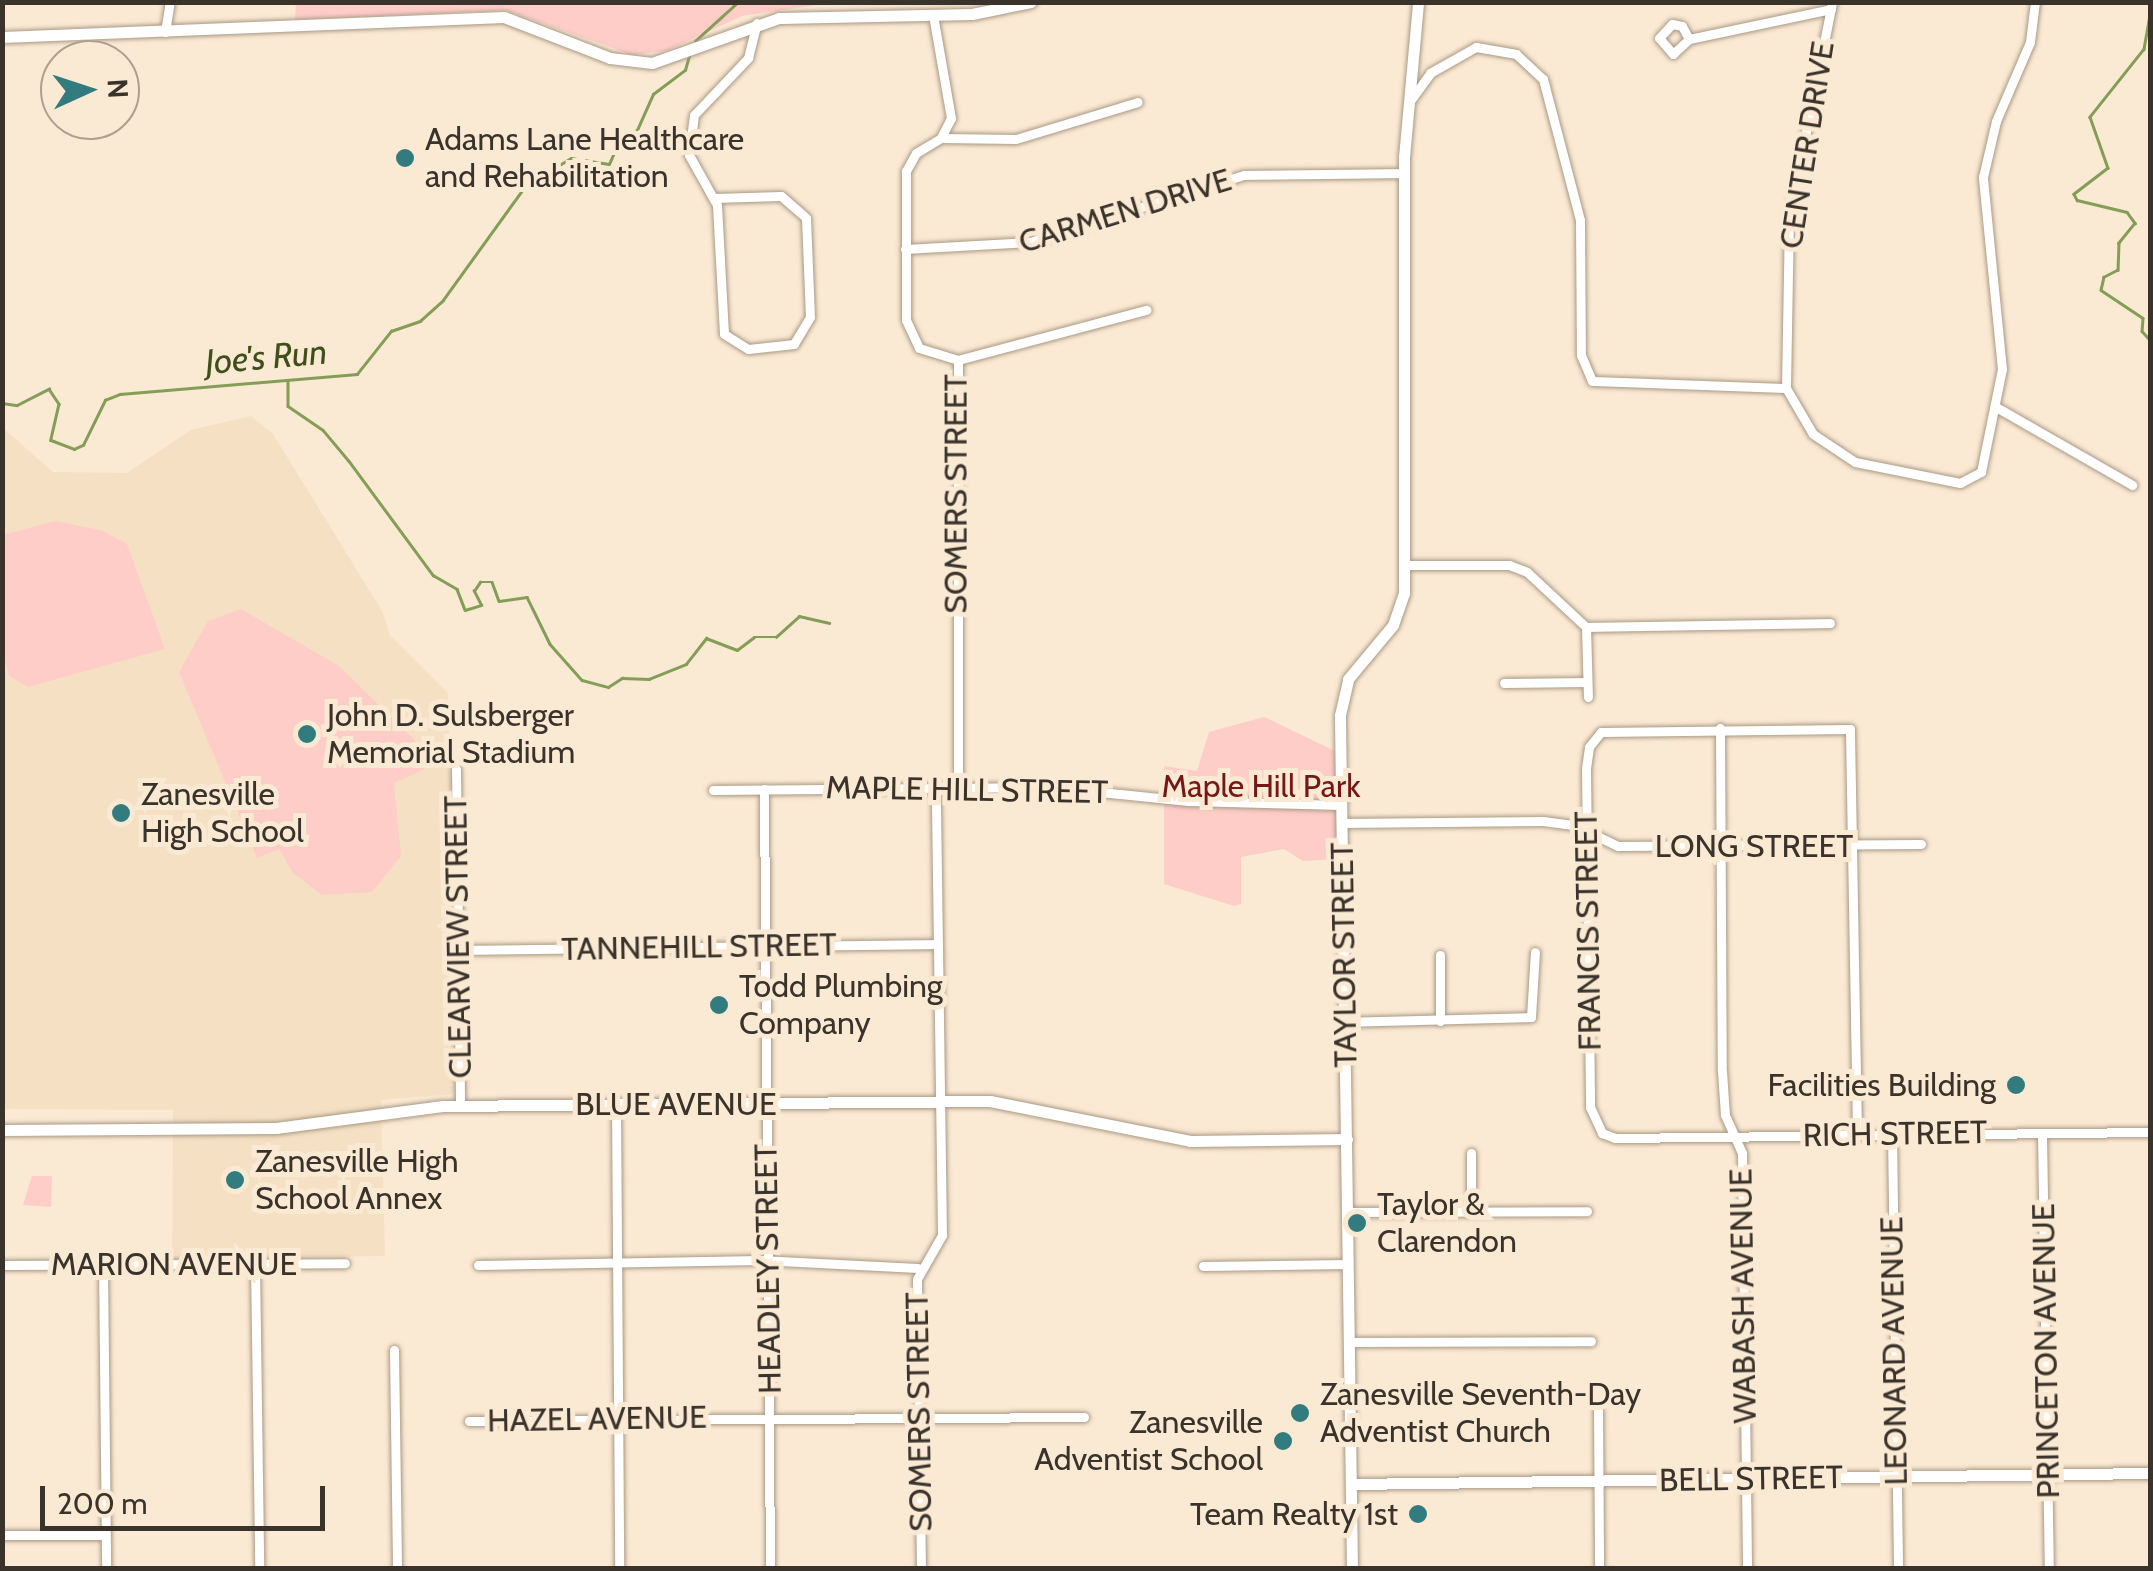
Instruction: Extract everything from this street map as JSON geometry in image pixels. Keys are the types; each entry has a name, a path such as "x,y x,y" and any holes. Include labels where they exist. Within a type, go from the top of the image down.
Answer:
{"street":[{"path":"165,32 170,2"},
{"path":"2,36 504,17 625,62 652,62 757,22 986,13 1031,2"},
{"name":"TAYLOR STREET","path":"1352,1568 1341,805 1344,690 1400,611 1406,565 1404,172 1406,108 1418,2"},
{"path":"1406,108 1430,72 1460,51 1502,48 1529,62 1551,96 1580,220 1586,375 1613,386 1786,388 1813,434 1839,455 1951,482 1980,472 1996,407 2002,348 1983,176 1996,121 2030,42 2034,2"},
{"path":"1689,39 1831,6"},
{"name":"CENTER DRIVE","path":"1786,388 1790,216 1831,6"},
{"path":"933,15 951,101 941,138 1016,139 1138,102"},
{"path":"714,198 781,196 806,218 810,316 794,344 748,349 724,334 714,198 691,167 690,126 703,103 748,58 757,22"},
{"name":"SOMERS STREET","path":"941,138 916,153 906,170 905,249 911,341 929,354 958,360 958,786"},
{"name":"CARMEN DRIVE","path":"905,249 1015,245 1244,175 1404,172"},
{"path":"958,360 1146,310"},
{"path":"1996,407 2132,485"},
{"path":"1406,565 1510,564 1527,572 1586,627 1830,623"},
{"path":"1586,627 1588,697"},
{"path":"1504,683 1587,682"},
{"name":"FRANCIS STREET","path":"1591,1116 1589,747 1614,728 1720,728"},
{"path":"1720,728 1850,730 1857,1134"},
{"name":"WABASH AVENUE","path":"1720,728 1722,1098 1738,1134 1747,1568"},
{"name":"CLEARVIEW STREET","path":"456,769 460,1106"},
{"name":"SOMERS STREET","path":"922,1568 918,1268 936,1254 942,1235 936,786"},
{"name":"MAPLE HILL STREET","path":"713,790 958,786 1341,805"},
{"name":"HEADLEY STREET","path":"764,789 770,1568"},
{"name":"LONG STREET","path":"1342,823 1544,821 1589,830 1618,846 1920,844"},
{"name":"TANNEHILL STREET","path":"460,950 938,944"},
{"path":"1346,1022 1532,1017 1534,952"},
{"path":"1440,955 1440,1021"},
{"name":"BLUE AVENUE","path":"2,1130 276,1128 401,1108 460,1106 939,1102 1036,1106 1190,1141 1347,1139"},
{"path":"616,1104 618,1568"},
{"name":"RICH STREET","path":"1591,1116 1595,1128 1616,1138 2150,1132"},
{"name":"PRINCETON AVENUE","path":"2042,1133 2049,1568"},
{"name":"LEONARD AVENUE","path":"1892,1134 1898,1568"},
{"path":"1471,1153 1471,1211"},
{"path":"1348,1212 1587,1210"},
{"path":"478,1265 617,1260 769,1261 918,1268"},
{"path":"256,1263 259,1568"},
{"name":"MARION AVENUE","path":"2,1265 345,1263"},
{"path":"1203,1266 1348,1264"},
{"path":"103,1265 106,1568"},
{"path":"1350,1342 1591,1341"},
{"path":"394,1350 397,1568"},
{"path":"1598,1410 1599,1568"},
{"name":"HAZEL AVENUE","path":"469,1420 1084,1417"},
{"name":"BELL STREET","path":"1351,1484 2150,1473"},
{"path":"2,1535 106,1535"}],"shaded area":[{"path":"251,416 273,434 382,611 390,635 448,693 457,1078 454,1094 381,1100 385,1256 172,1259 173,1110 3,1109 2,427 53,472 127,473 191,430"}],"green space":[{"path":"296,2 950,3 817,5 742,16 666,51 632,55 505,10 295,20"},
{"path":"55,521 101,530 127,544 165,649 28,687 9,676 3,653 3,535"},
{"name":"John D. Sulsberger Memorial Stadium","path":"241,609 339,666 432,757 423,770 394,783 401,856 372,892 322,895 293,873 279,849 257,858 179,672 208,621"},
{"name":"Maple Hill Park","path":"1264,717 1335,751 1337,859 1303,861 1284,849 1241,857 1241,904 1234,906 1164,884 1164,766 1197,771 1209,732"},
{"path":"32,1176 52,1176 51,1207 23,1205"}],"waterway":[{"name":"Joe's Run","path":"695,41 738,2"},
{"path":"2150,15 2144,49 2090,117 2108,168 2074,194 2077,200 2127,212 2135,223 2119,243 2118,270 2104,277 2101,290 2143,318 2142,331 2150,340"},
{"name":"Joe's Run","path":"2,403 17,405 49,389 59,404 51,440 74,449 83,445 105,400 120,394 357,374 391,331 420,321 443,300 526,185 571,158 609,164 622,135 637,130 653,94 685,70 690,53"},
{"path":"288,381 288,406 323,430 433,575 457,589 465,610 481,605 474,591 480,582 492,582 499,601 527,597 550,644 582,680 608,687 622,678 649,679 686,664 706,638 737,650 754,637 776,637 799,616 829,623"}],"place":[{"name":"Adams Lane Healthcare and Rehabilitation","path":"405,158"},
{"name":"John D. Sulsberger Memorial Stadium","path":"307,734"},
{"name":"Zanesville High School","path":"121,813"},
{"name":"Todd Plumbing Company","path":"719,1005"},
{"name":"Facilities Building","path":"2016,1085"},
{"name":"Zanesville High School Annex","path":"235,1180"},
{"name":"Taylor & Clarendon","path":"1357,1223"},
{"name":"Zanesville Seventh-Day Adventist Church","path":"1300,1413"},
{"name":"Zanesville Adventist School","path":"1283,1441"},
{"name":"Team Realty 1st","path":"1418,1514"}]}
